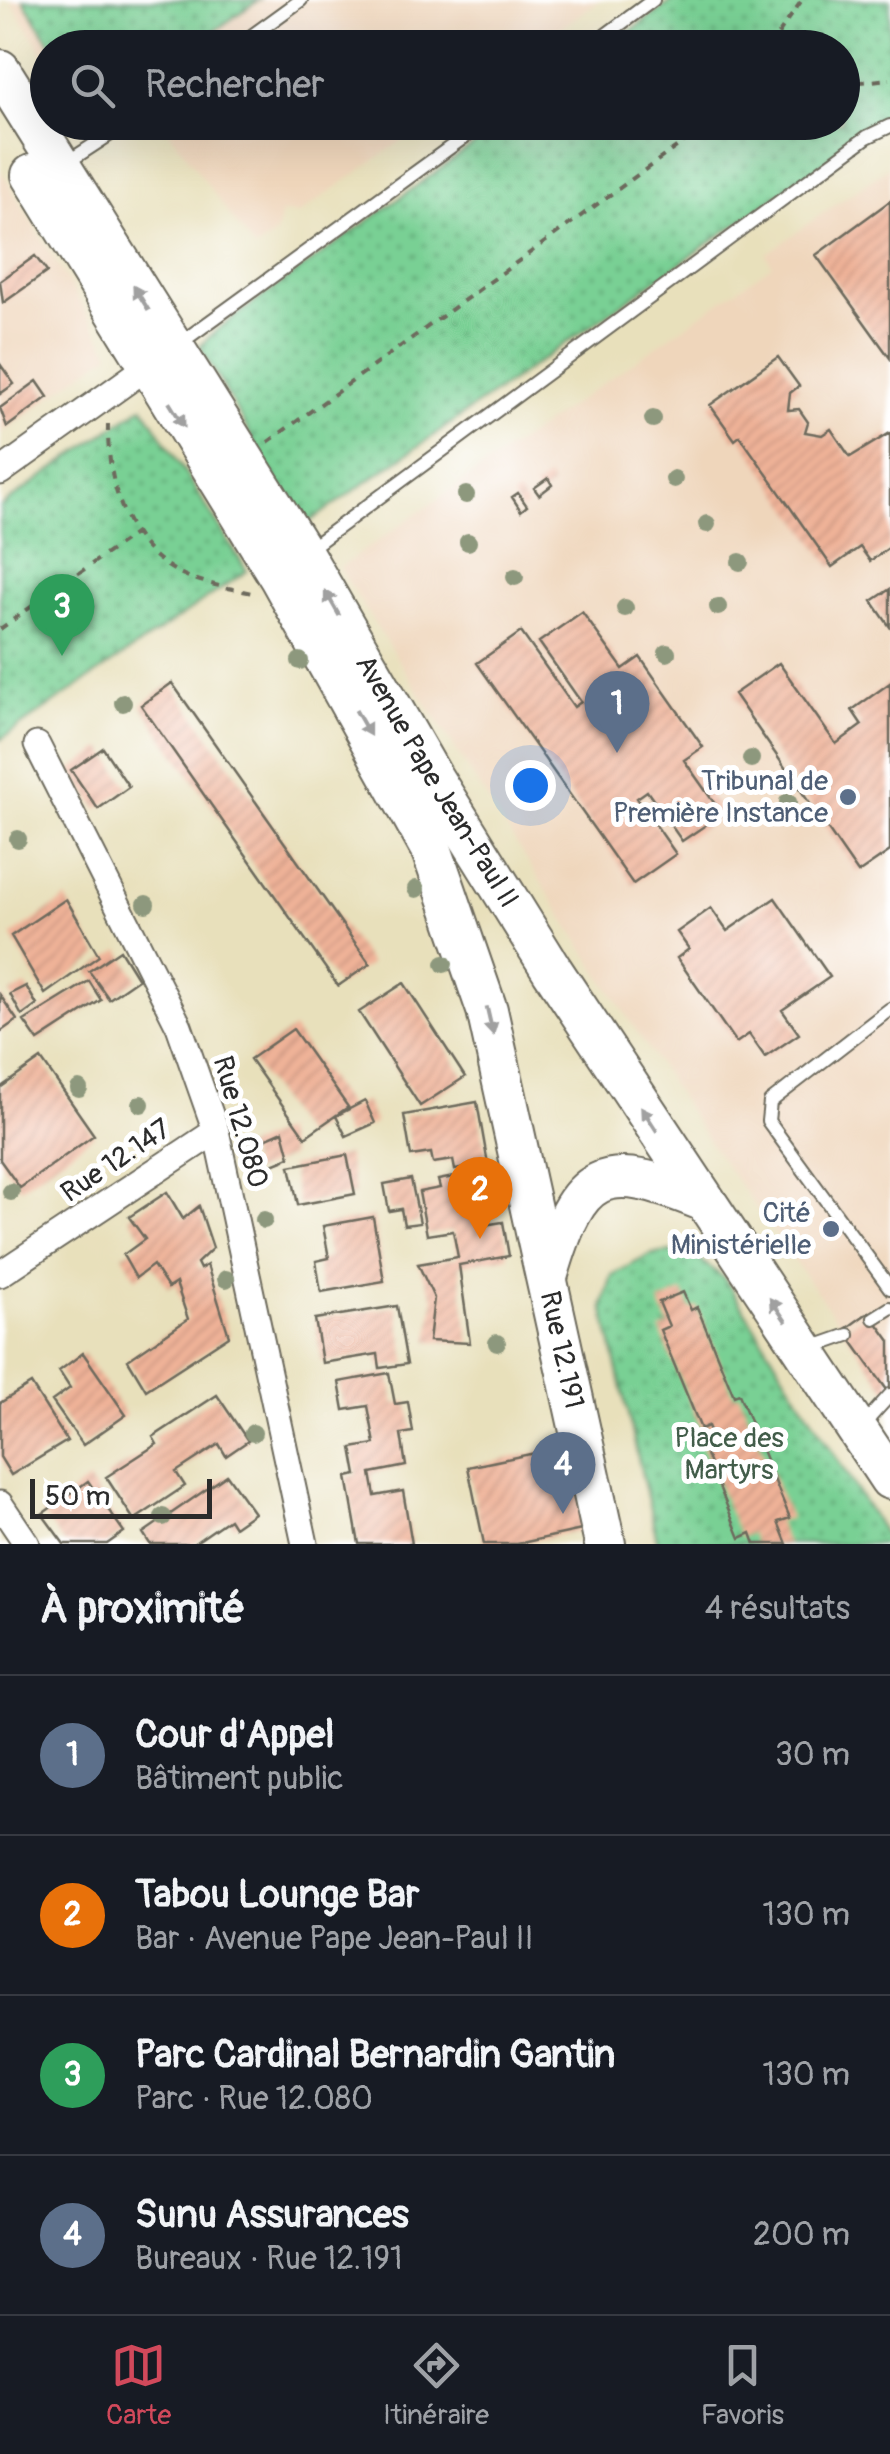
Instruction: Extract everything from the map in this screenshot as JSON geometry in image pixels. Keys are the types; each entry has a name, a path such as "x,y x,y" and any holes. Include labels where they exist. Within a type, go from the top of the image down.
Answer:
{"main road":[{"name":"Avenue Pape Jean-Paul II","path":"0,70 30,136"},
{"name":"Avenue Pape Jean-Paul II","path":"0,122 48,175"},
{"name":"Avenue Pape Jean-Paul II","path":"32,140 146,368 280,578 432,851 484,999 548,1276"},
{"name":"Avenue Pape Jean-Paul II","path":"146,368 244,460 474,844 702,1200 887,1469"},
{"path":"548,1276 566,1215 588,1190 615,1177 660,1183 702,1200"},
{"name":"Rue 12.191","path":"548,1276 605,1544"}],"street":[{"path":"0,472 146,368"},
{"name":"Rue 12.080","path":"36,745 179,1026 216,1131 304,1544"},
{"name":"Rue 12.147","path":"0,1274 216,1131"},
{"path":"0,1504 27,1544"}],"lane":[{"path":"260,30 301,0"},
{"path":"612,30 653,0"},
{"path":"303,554 867,137 890,126"},
{"path":"48,175 101,140"},
{"path":"146,368 460,140"},
{"path":"890,1008 770,1102 768,1122 890,1288"},
{"path":"874,1318 890,1308"},
{"path":"806,1350 848,1335"},
{"path":"859,1432 871,1411 890,1395"}],"path":[{"path":"781,30 802,0"},
{"path":"860,82 890,79"},
{"path":"244,460 687,140"},
{"path":"146,368 108,422 107,458 116,494 134,534 182,574 256,594"},
{"path":"0,629 134,534"}],"shaded area":[{"path":"10,0 600,0 557,30 30,32"},
{"path":"175,140 403,140 299,214 281,213 276,234 255,250"},
{"path":"890,166 890,1394 699,1128 339,568 772,265 766,254"},
{"path":"0,169 111,353 0,434"}],"green space":[{"path":"23,0 259,0 216,30 42,30"},
{"path":"674,0 890,0 890,117 860,138 860,30 632,30"},
{"path":"480,140 857,140 302,527 200,346 218,329"},
{"path":"143,406 247,571 0,740 0,507"},
{"name":"Place des Martyrs","path":"673,1252 702,1261 725,1279 890,1544 658,1544 603,1306 612,1275 652,1254"}],"building":[{"path":"890,201 890,358 816,255"},
{"path":"35,256 47,272 3,303 0,281"},
{"path":"778,357 799,386 790,393 788,410 799,409 808,422 805,432 822,435 831,429 850,457 890,433 890,547 870,561 860,547 832,567 740,436 735,440 710,405"},
{"path":"0,364 14,384 0,394"},
{"path":"37,381 48,397 7,427 0,408"},
{"path":"548,478 552,485 539,495 534,488"},
{"path":"518,493 527,506 521,511 512,497"},
{"path":"890,589 890,627 872,601"},
{"path":"582,612 623,669 640,657 703,747 684,760 722,814 682,841 647,791 637,798 676,854 633,884 477,663 521,632 574,707 581,702 539,642"},
{"name":"Tribunal de Première Instance","path":"779,663 836,744 862,725 852,710 890,683 890,851 858,873 734,694"},
{"path":"172,683 370,964 338,986 141,705"},
{"path":"103,748 129,787 98,809 71,770"},
{"path":"775,898 830,977 782,1010 799,1034 765,1057 749,1034 736,1043 677,958 689,949 677,932 711,908 727,931"},
{"path":"66,899 99,956 45,994 11,936"},
{"path":"120,950 138,979 109,999 89,971"},
{"path":"89,981 101,1000 38,1041 24,1021"},
{"path":"404,983 465,1077 420,1106 359,1012"},
{"path":"26,986 37,1005 22,1016 10,994"},
{"path":"0,995 17,1020 0,1032"},
{"path":"293,1029 348,1107 305,1137 250,1059"},
{"path":"41,1059 94,1135 20,1188 0,1160 0,1088"},
{"path":"365,1101 375,1123 346,1136 336,1116"},
{"path":"477,1102 488,1164 455,1170 453,1160 433,1163 431,1153 411,1156 404,1115"},
{"path":"283,1131 290,1157 253,1172 246,1147"},
{"path":"347,1155 355,1194 298,1205 290,1166"},
{"path":"475,1173 484,1225 503,1222 509,1256 459,1265 470,1343 429,1341 434,1298 418,1264 458,1257 453,1231 427,1235 419,1192 440,1188 438,1180"},
{"path":"411,1179 420,1223 404,1225 401,1209 389,1211 384,1184"},
{"path":"167,1192 183,1219 199,1206 213,1248 197,1263 200,1269 207,1265 229,1336 146,1390 128,1360 188,1319 176,1283 168,1288 153,1265 136,1278 123,1255 145,1239 129,1217"},
{"path":"373,1217 384,1281 321,1292 316,1261 329,1258 323,1226"},
{"path":"683,1292 691,1310 697,1307 734,1396 739,1394 790,1518 778,1522 787,1544 755,1544 751,1533 740,1538 702,1445 714,1440 708,1426 701,1429 660,1330 669,1326 659,1302"},
{"path":"397,1306 407,1364 380,1368 378,1354 322,1363 315,1319"},
{"path":"869,1312 890,1341 890,1394 844,1330"},
{"path":"83,1353 126,1415 83,1445 52,1401 70,1388 59,1371"},
{"path":"389,1373 395,1404 408,1402 413,1432 401,1434 406,1466 371,1473 375,1496 403,1491 412,1544 359,1544 347,1477 357,1475 352,1448 375,1444 368,1406 344,1410 339,1382"},
{"path":"31,1384 67,1441 11,1475 0,1457 0,1403"},
{"path":"217,1395 248,1441 226,1456 219,1444 176,1472 185,1486 134,1520 106,1477 157,1444 153,1437"},
{"path":"568,1446 586,1529 517,1544 484,1544 468,1467"},
{"path":"227,1475 254,1513 234,1527 229,1519 193,1544 150,1544 143,1533"},
{"path":"88,1481 124,1532 107,1544 64,1544 42,1514"}],"place":[{"name":"Parc Cardinal Bernardin Gantin","path":"62,656"},
{"name":"Cour d'Appel","path":"617,753"},
{"name":"Tribunal de Première Instance","path":"848,797"},
{"name":"Cité Ministérielle","path":"831,1229"},
{"name":"Tabou Lounge Bar","path":"480,1239"},
{"name":"Sunu Assurances","path":"563,1514"}]}
